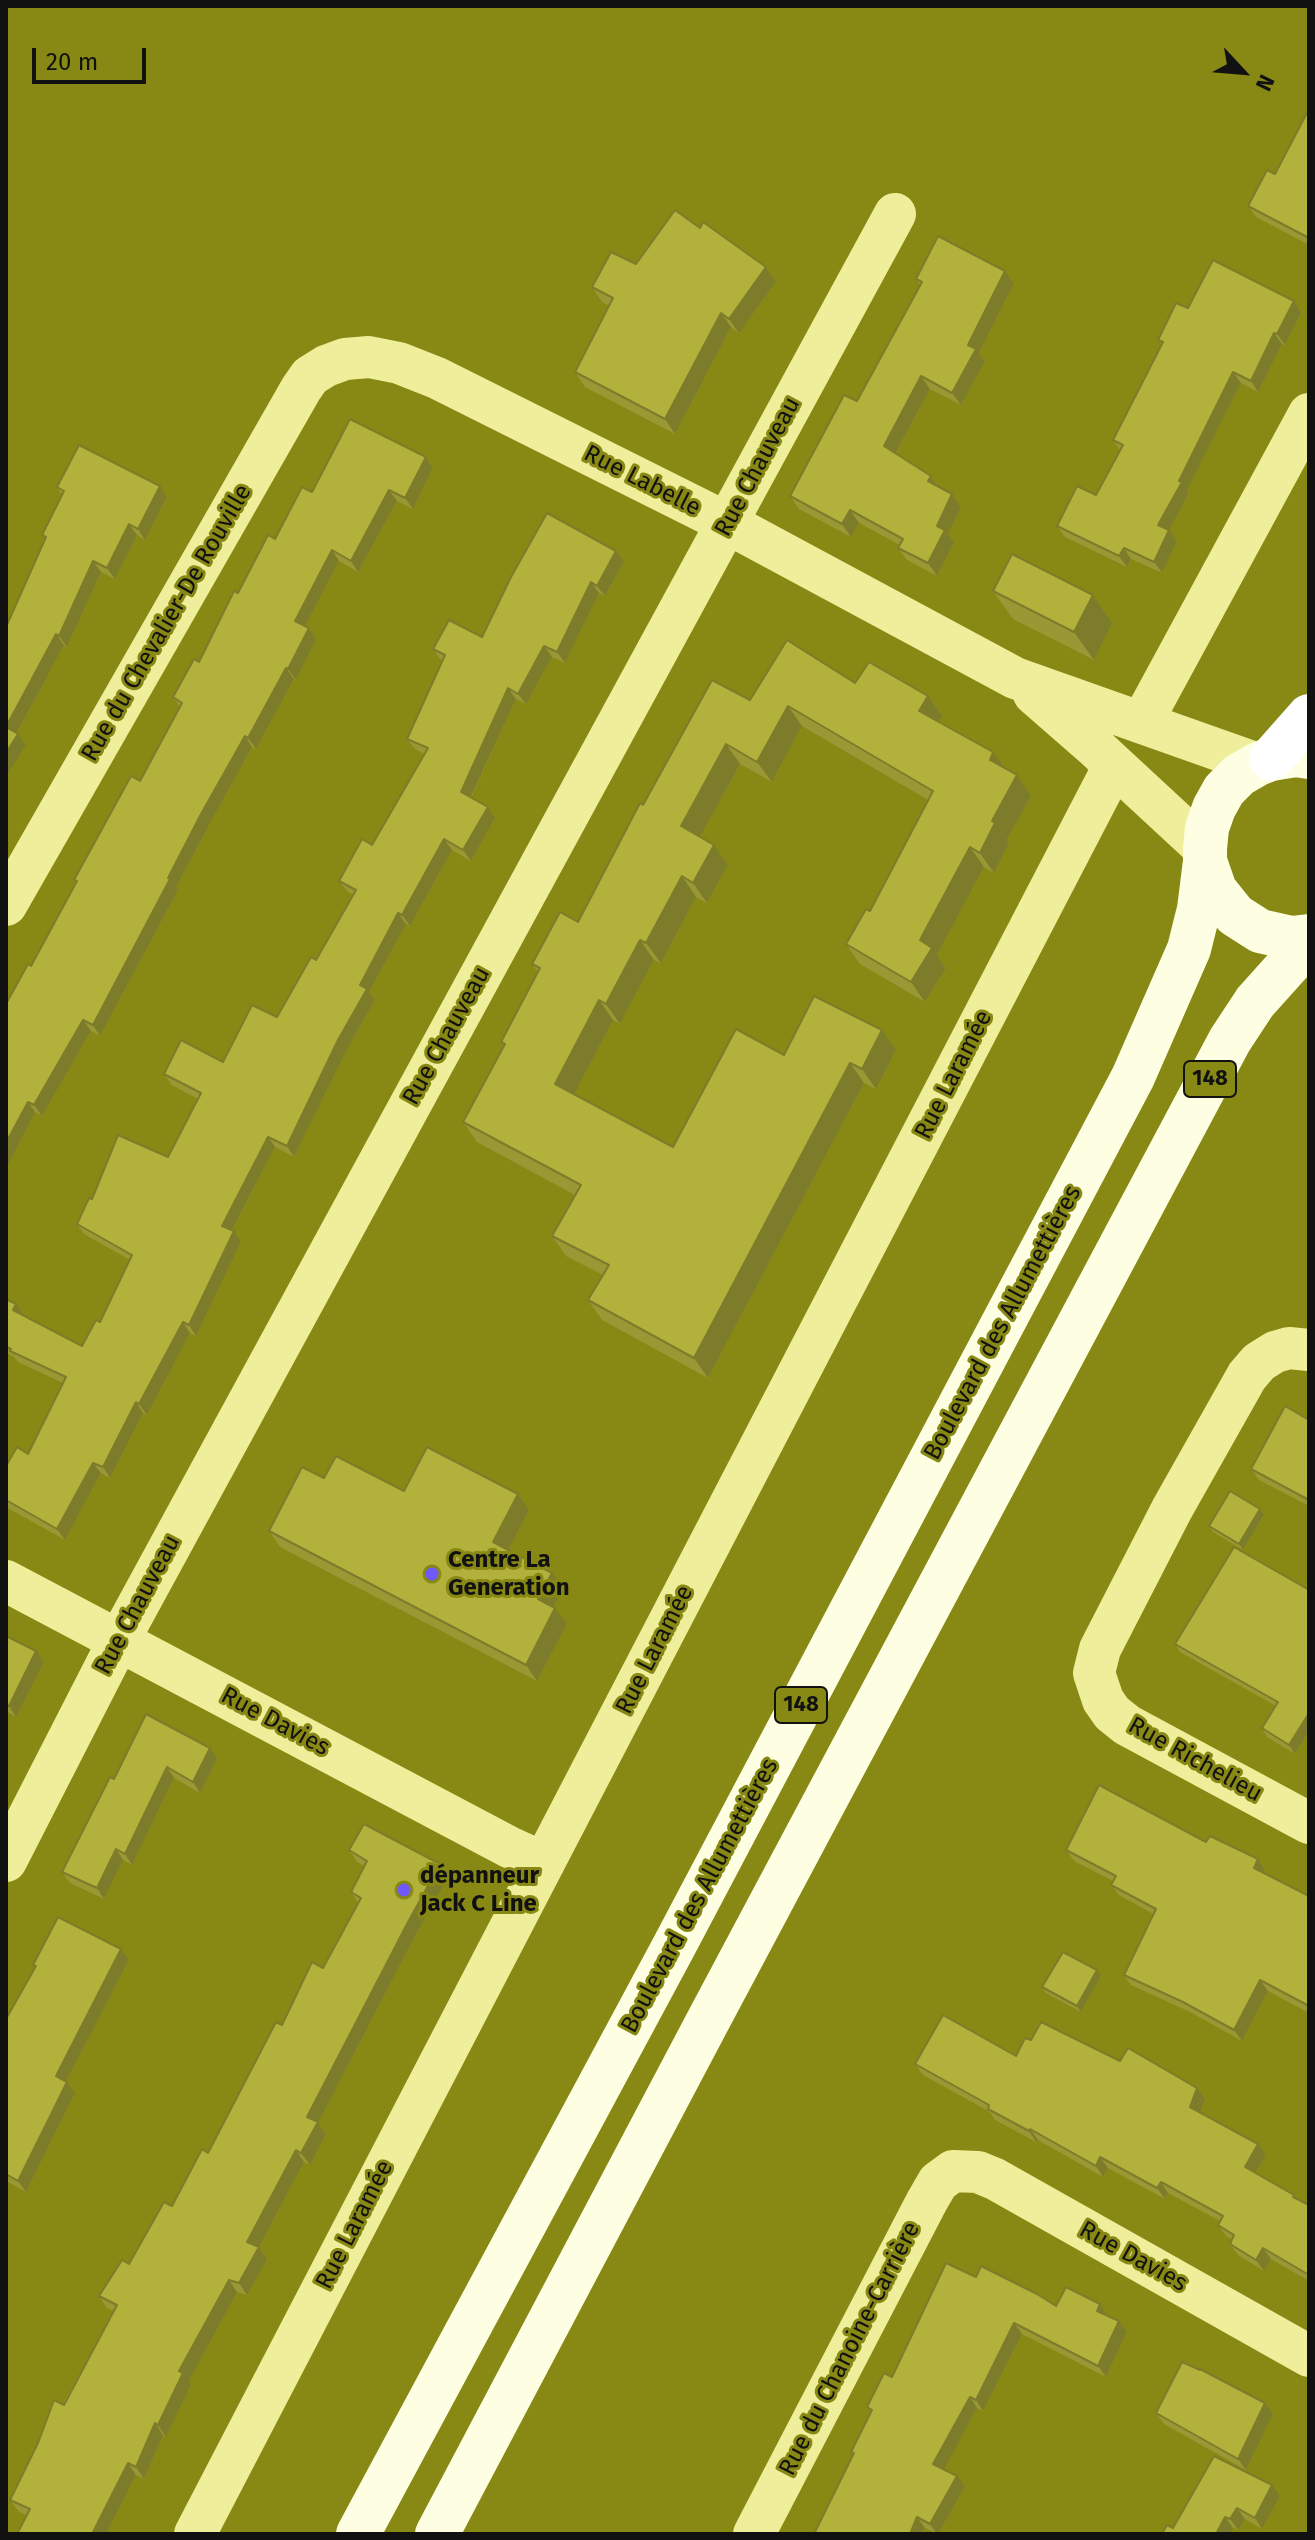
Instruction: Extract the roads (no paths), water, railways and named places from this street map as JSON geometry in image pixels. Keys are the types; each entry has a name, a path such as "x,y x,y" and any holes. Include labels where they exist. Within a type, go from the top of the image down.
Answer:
{"highway":[{"path":"1279,760 1309,716"}],"main road":[{"name":"Boulevard des Allumettières","path":"358,2534 673,1948 1133,1077 1189,949 1199,909 1207,828 1214,808 1224,790 1239,775 1279,760"},
{"path":"1205,855 1215,890 1235,915 1260,931 1291,938 1309,936"},
{"name":"148","path":"437,2534 1230,1040 1255,1002 1309,945"}],"street":[{"name":"Rue Chauveau","path":"6,1861 119,1640 895,214"},
{"name":"Rue Labelle","path":"345,359 369,357 399,363 437,378 727,523 1015,678 1142,722 1279,760"},
{"name":"Rue du Chevalier-De Rouville","path":"6,905 301,389 310,376 345,359"},
{"path":"1142,722 1309,414"},
{"name":"Rue Labelle","path":"1015,678 1114,766 1205,855"},
{"name":"Rue Laramée","path":"195,2534 1114,766"},
{"name":"Rue Richelieu","path":"1309,1350 1289,1348 1275,1352 1259,1362 1247,1376 1172,1509 1100,1649 1094,1673 1097,1687 1112,1713 1127,1725 1309,1823"},
{"name":"Rue Davies","path":"6,1581 544,1863"},
{"name":"Rue Davies","path":"953,2171 978,2172 995,2179 1309,2356"},
{"name":"Rue du Chanoine-Carrière","path":"754,2534 927,2201 938,2182 953,2171"}],"place":[{"name":"Centre La Generation","path":"432,1574"},
{"name":"dépanneur Jack C Line","path":"404,1890"}]}
